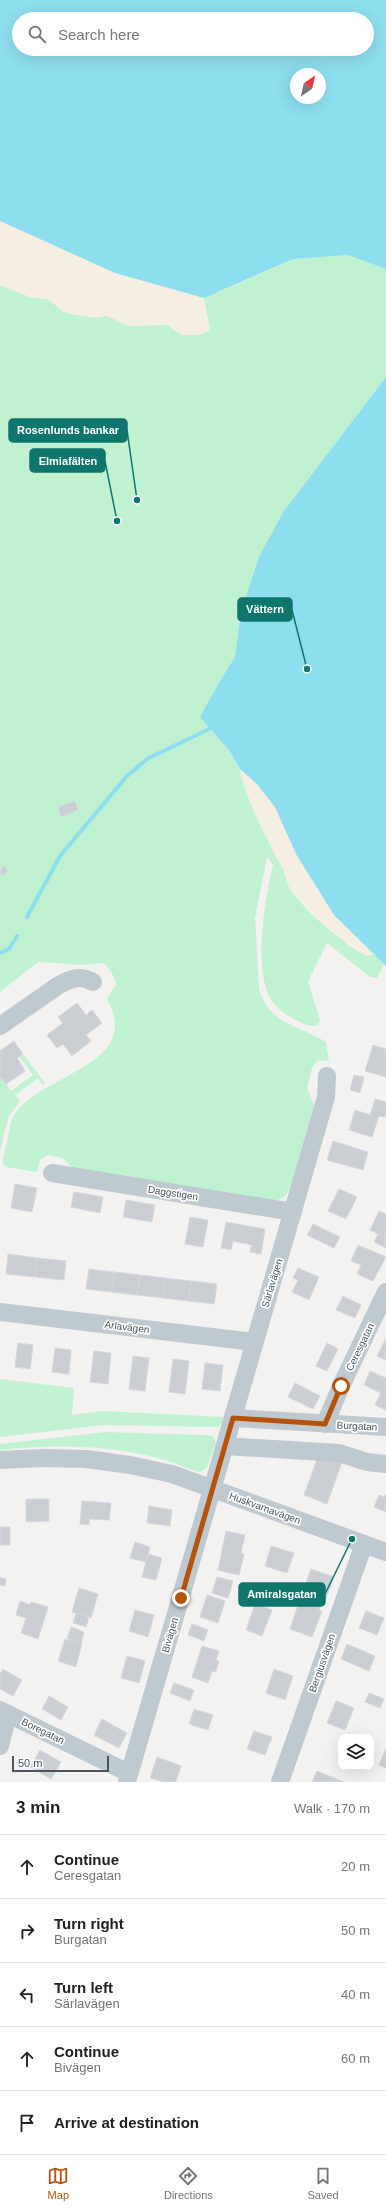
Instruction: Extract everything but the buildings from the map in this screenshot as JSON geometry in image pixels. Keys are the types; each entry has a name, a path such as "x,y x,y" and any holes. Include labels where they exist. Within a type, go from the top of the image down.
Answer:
{"street":[{"path":"0,1026 64,982 79,977 93,982"},
{"name":"Särlavägen","path":"213,1489 254,1342 326,1097 327,1076"},
{"name":"Daggstigen","path":"52,1173 293,1212"},
{"name":"Ceresgatan","path":"325,1424 341,1386 386,1292"},
{"name":"Arlavägen","path":"0,1312 254,1342"},
{"name":"Burgatan","path":"233,1418 386,1427"},
{"path":"225,1446 339,1453 362,1461 386,1464"},
{"name":"Huskvarnavägen","path":"0,1460 42,1458 86,1459 130,1465 172,1474 386,1552"},
{"name":"Bivägen","path":"128,1778 213,1489"},
{"name":"Bergiusvägen","path":"280,1782 364,1544"},
{"path":"0,1746 4,1712"},
{"name":"Boregatan","path":"4,1712 128,1778"}],"green space":[{"path":"0,234 183,298 219,292 293,259 348,255 386,269 386,377 284,511 241,612 235,657 220,681 201,717 229,750 240,769 254,807 276,857 283,869 290,889 305,906 349,946 367,956 374,954 384,964 377,978 370,977 327,943 308,981 320,1020 318,1025 311,1026 305,1024 285,1014 279,1009 268,993 263,977 262,937 273,865 267,857 255,918 259,989 270,1010 278,1017 286,1023 326,1042 329,1061 318,1060 312,1068 307,1088 314,1105 291,1188 285,1196 274,1203 73,1169 63,1158 48,1155 40,1160 37,1172 6,1167 3,1164 3,1156 10,1124 15,1114 29,1100 46,1088 85,1066 102,1054 112,1039 115,1021 107,999 116,984 112,973 104,963 83,965 38,962 0,992"},
{"path":"23,1054 45,1083 43,1085 38,1078 15,1095 20,1101 9,1116 0,1150 0,1080 2,1078 11,1091 33,1075 19,1056"},
{"path":"0,1379 74,1388 72,1415 102,1411 223,1417 222,1423 218,1427 103,1425 0,1437"},
{"path":"105,1432 204,1435 213,1436 216,1442 207,1467 200,1472 172,1462 148,1456 106,1449 84,1447 42,1447 0,1450 0,1444"}],"sand":[{"path":"0,221 115,273 204,298 210,330 199,335 181,335 167,325 129,326 107,316 96,318 75,315 64,312 47,299 32,298 0,285"},
{"path":"240,769 257,784 275,807 296,854 334,915 374,954 367,956 336,935 315,918 291,890 283,870 251,805"}],"water":[{"path":"0,0 386,0 386,269 348,255 293,259 204,298 115,273 0,221"},
{"path":"386,377 386,966 334,915 296,854 275,807 257,784 240,769 229,750 200,717 235,657 241,612 259,557 284,511"}],"waterway":[{"path":"27,917 60,856 127,776 147,759 211,728"},
{"path":"0,953 9,949 17,936"}],"place":[{"name":"Rosenlunds bankar","path":"137,500"},
{"name":"Elmiafälten","path":"117,521"},
{"name":"Vättern","path":"307,669"},
{"name":"Amiralsgatan","path":"352,1539"}],"route":[{"path":"181,1598 233,1418 325,1424 341,1386"}]}
